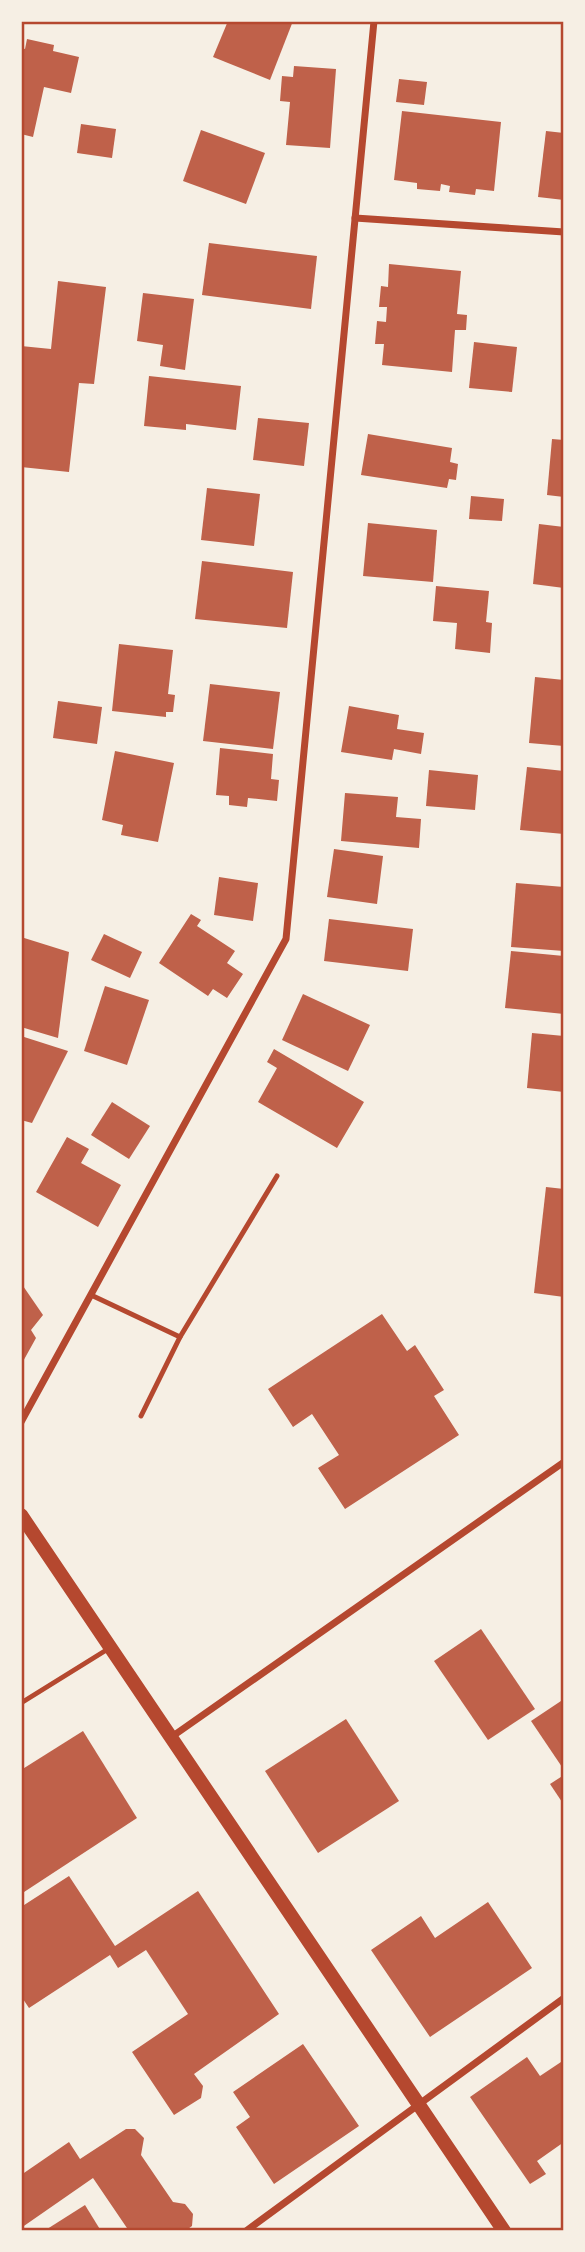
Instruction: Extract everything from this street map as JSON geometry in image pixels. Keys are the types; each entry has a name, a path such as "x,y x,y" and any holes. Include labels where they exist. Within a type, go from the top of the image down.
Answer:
{"main road":[{"path":"24,1523 111,1647 504,2231"}],"street":[{"path":"21,1422 286,939 374,21"},
{"path":"355,218 564,232"},
{"path":"170,1738 564,1462"},
{"path":"246,2231 564,1998"}],"lane":[{"path":"141,1416 180,1337 277,1176"},
{"path":"90,1296 180,1337"},
{"path":"21,1703 111,1647"}],"building":[{"path":"228,21 293,21 270,80 213,57"},
{"path":"27,39 54,45 53,51 79,57 71,93 44,87 33,137 21,134 21,48 25,49"},
{"path":"294,66 336,69 330,148 286,145 290,102 280,101 282,76 293,77"},
{"path":"399,79 427,82 424,105 396,102"},
{"path":"402,111 501,122 494,191 476,189 475,195 449,192 450,186 441,184 440,191 417,189 417,183 394,180"},
{"path":"81,124 116,129 112,158 77,153"},
{"path":"201,130 265,153 246,204 183,181"},
{"path":"546,131 564,133 564,200 538,197"},
{"path":"209,243 317,256 311,309 202,295"},
{"path":"389,264 461,271 457,314 467,315 466,330 455,330 452,372 382,365 384,344 375,344 377,321 386,322 387,307 379,307 381,286 388,287"},
{"path":"58,281 106,287 94,384 79,383 69,472 21,467 24,374 21,374 21,346 51,349"},
{"path":"143,293 194,299 185,370 160,366 163,345 137,341"},
{"path":"474,342 517,347 512,392 469,388"},
{"path":"149,376 241,386 236,430 186,424 186,430 144,426"},
{"path":"258,418 309,423 304,466 253,460"},
{"path":"368,434 452,448 450,462 458,464 456,480 449,479 447,488 361,475"},
{"path":"552,439 564,440 564,497 547,495"},
{"path":"207,488 260,494 254,546 201,540"},
{"path":"471,496 504,499 502,521 469,519"},
{"path":"368,523 437,530 433,582 363,576"},
{"path":"539,524 564,527 564,588 533,584"},
{"path":"202,561 293,572 287,628 195,619"},
{"path":"436,586 489,591 486,622 492,623 490,653 455,649 457,623 433,621"},
{"path":"119,644 173,650 168,694 175,695 173,712 166,712 166,717 112,711"},
{"path":"535,677 564,680 564,746 529,743"},
{"path":"210,684 280,692 273,749 203,741"},
{"path":"58,701 102,707 97,744 53,738"},
{"path":"349,706 399,715 397,729 424,733 421,754 394,749 392,760 341,752"},
{"path":"220,748 273,754 271,779 279,780 277,801 248,798 247,807 229,805 229,796 216,795"},
{"path":"115,751 174,763 158,842 121,835 123,825 102,820"},
{"path":"527,767 564,771 564,834 520,830"},
{"path":"429,770 478,775 475,810 426,806"},
{"path":"345,793 398,797 396,817 421,819 419,848 341,841"},
{"path":"334,849 383,856 377,904 327,897"},
{"path":"219,877 258,883 253,921 214,915"},
{"path":"516,883 564,887 564,951 511,947"},
{"path":"191,914 201,920 197,926 235,951 227,963 243,974 227,998 213,989 208,996 159,963"},
{"path":"329,919 413,929 408,971 324,961"},
{"path":"104,934 142,952 130,978 91,960"},
{"path":"21,937 69,952 58,1038 21,1027"},
{"path":"511,951 564,956 564,1014 505,1008"},
{"path":"105,986 149,1000 127,1065 84,1051"},
{"path":"303,994 370,1025 348,1071 282,1040"},
{"path":"532,1033 564,1036 564,1092 527,1088"},
{"path":"21,1036 68,1051 32,1123 21,1120"},
{"path":"274,1049 364,1102 337,1148 258,1102 277,1068 267,1062"},
{"path":"112,1102 150,1126 129,1159 91,1135"},
{"path":"67,1137 89,1149 81,1163 121,1185 98,1227 36,1192"},
{"path":"546,1187 564,1189 564,1297 534,1293"},
{"path":"21,1283 43,1315 31,1330 36,1338 21,1365"},
{"path":"382,1314 407,1351 415,1345 444,1390 434,1396 459,1435 345,1509 318,1468 339,1455 312,1414 293,1427 268,1389"},
{"path":"481,1629 535,1709 488,1740 434,1661"},
{"path":"564,1699 564,1765 562,1767 531,1721"},
{"path":"346,1719 399,1801 318,1853 265,1771"},
{"path":"83,1731 137,1818 21,1894 21,1770"},
{"path":"564,1775 564,1805 550,1784"},
{"path":"69,1876 115,1946 198,1891 279,2014 194,2074 203,2086 201,2098 174,2115 132,2052 188,2014 146,1950 118,1968 110,1955 29,2008 21,1996 21,1907"},
{"path":"488,1902 532,1968 430,2037 371,1950 421,1916 435,1938"},
{"path":"303,2044 359,2126 274,2184 236,2127 250,2117 233,2092"},
{"path":"527,2057 540,2076 564,2060 564,2142 537,2161 546,2174 530,2184 470,2097"},
{"path":"126,2129 135,2129 144,2138 141,2155 173,2202 185,2204 193,2214 192,2226 185,2231 129,2231 93,2178 21,2228 21,2175 69,2142 80,2159"},
{"path":"85,2205 101,2231 44,2231"}]}
